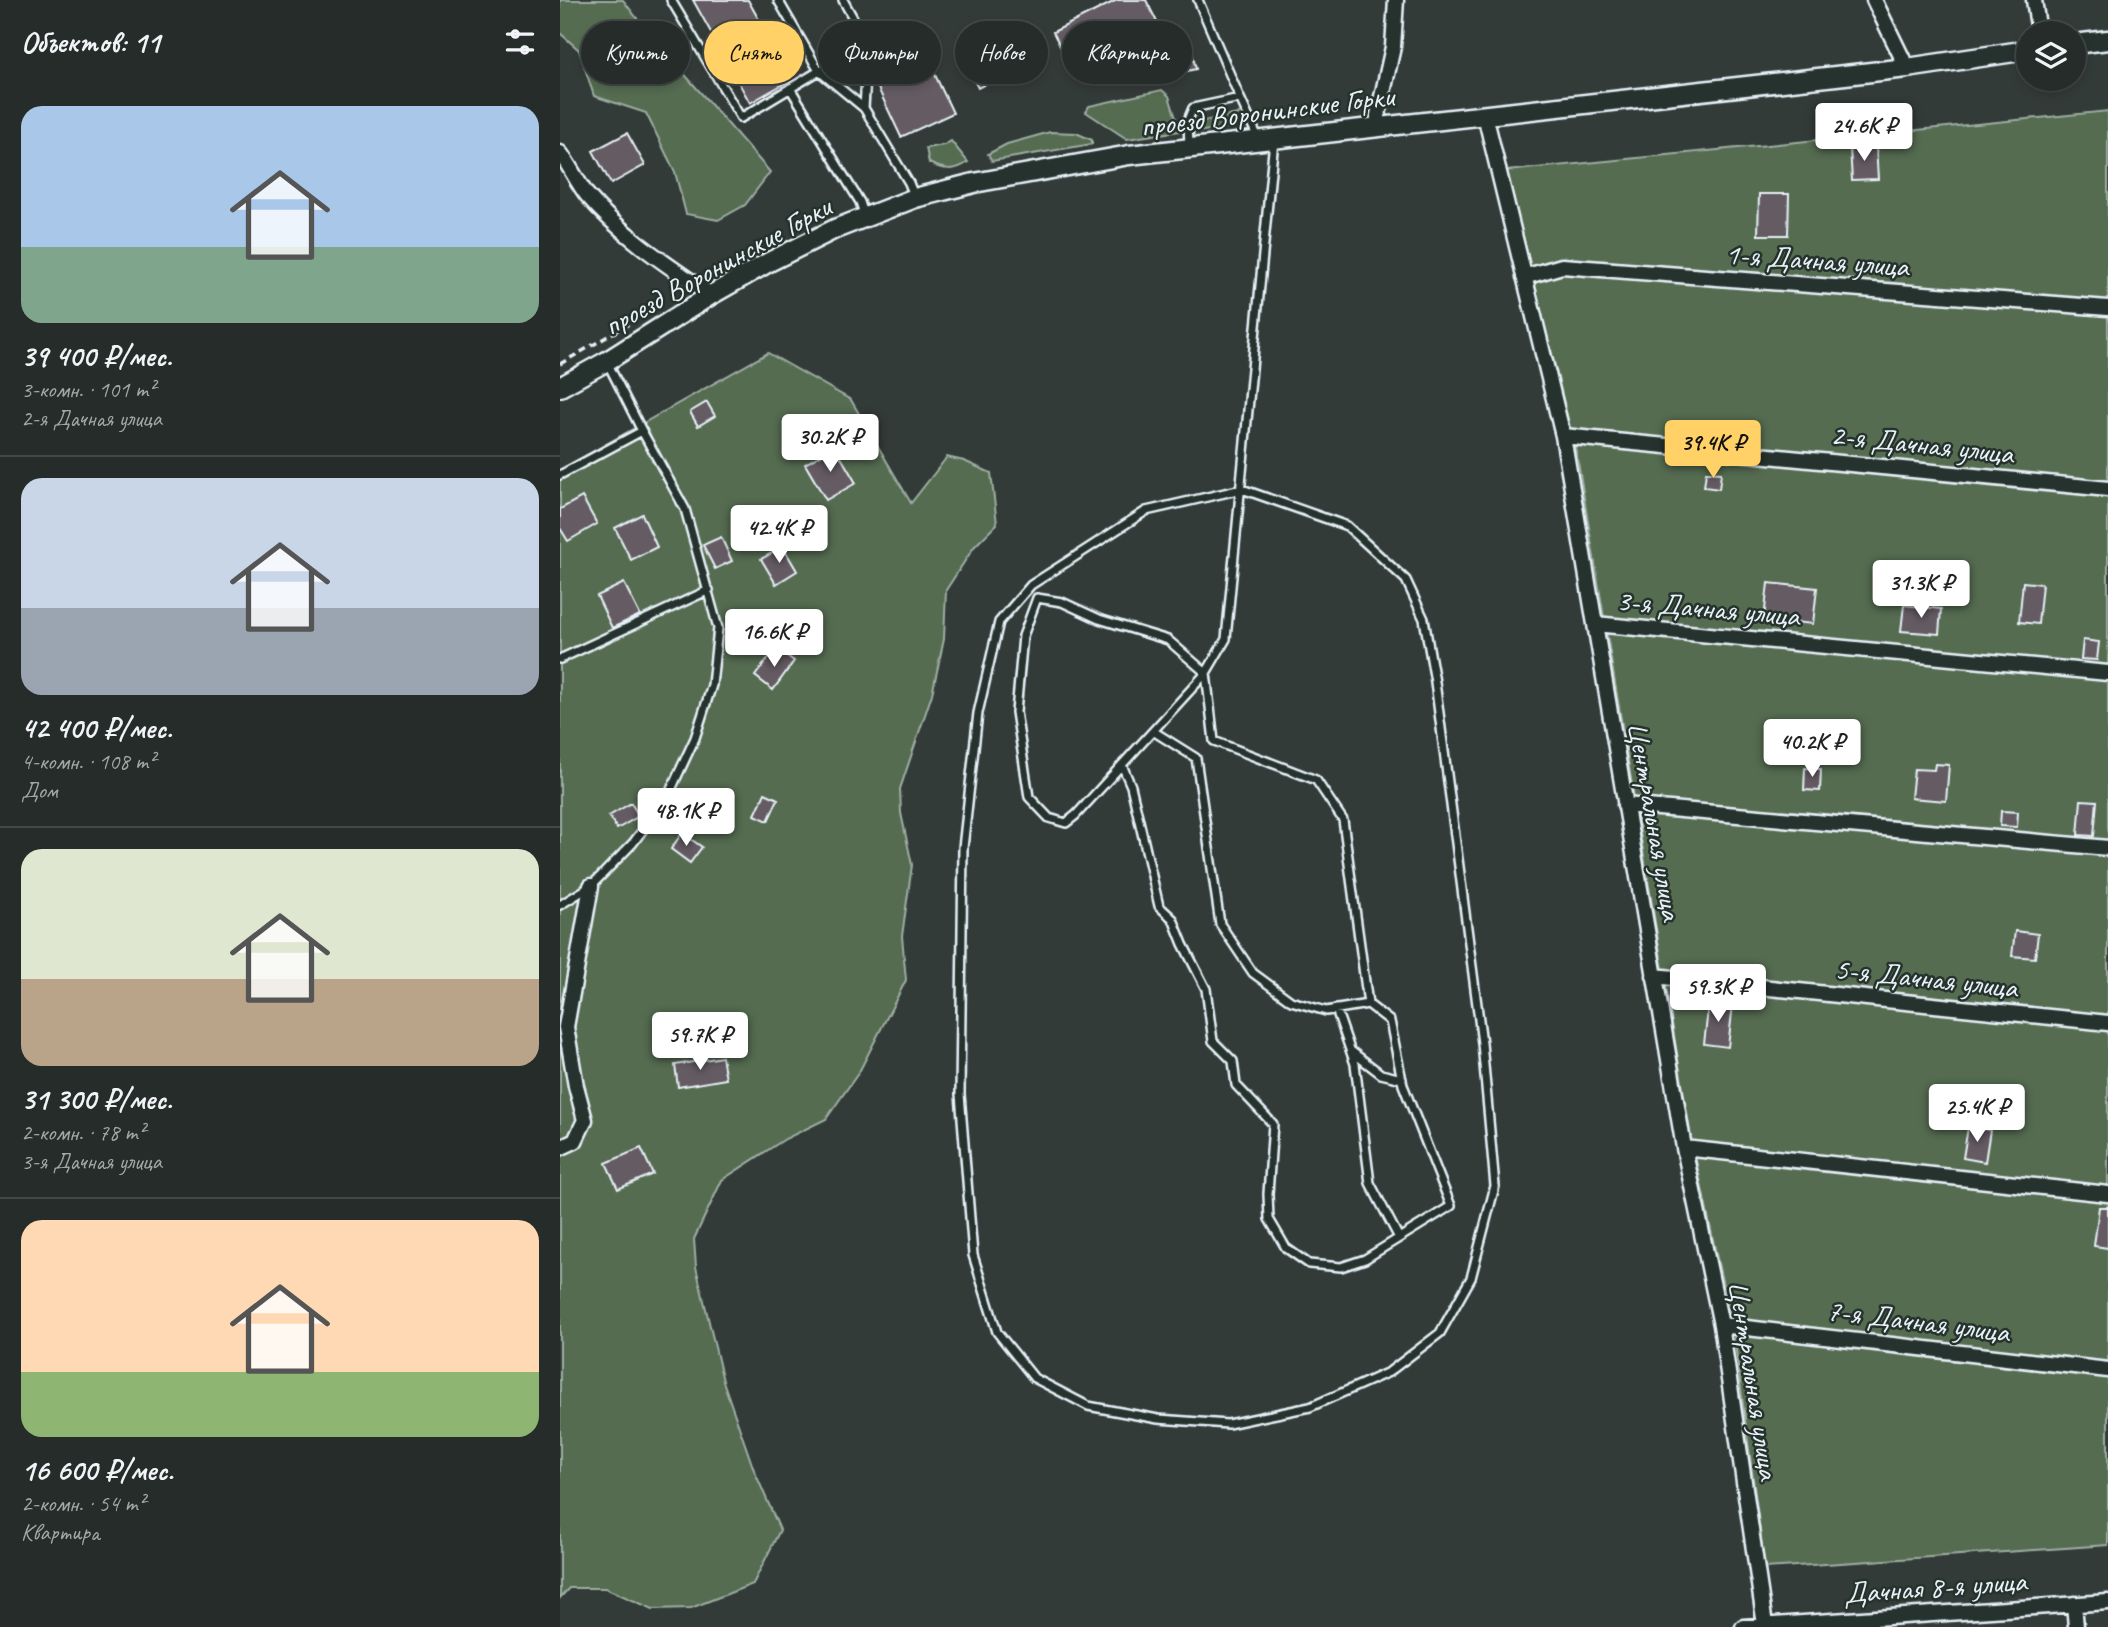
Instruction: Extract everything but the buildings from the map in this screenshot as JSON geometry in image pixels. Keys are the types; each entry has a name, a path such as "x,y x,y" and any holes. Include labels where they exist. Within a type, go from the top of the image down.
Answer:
{"street":[{"path":"1378,126 1378,114 1393,47 1396,0"},
{"path":"1874,0 1907,68"},
{"path":"2035,0 2038,21"},
{"path":"2086,43 2108,40"},
{"name":"проезд Воронинские Горки","path":"560,387 607,361 711,295 835,229 915,198 1001,178 1129,155 1907,68 2016,52"},
{"name":"Центральная улица","path":"1485,115 1563,436 1684,1148 1721,1325 1765,1625"},
{"path":"560,153 565,168 620,229 659,260 711,295"},
{"name":"1-я Дачная улица","path":"1524,278 1562,266 2108,309"},
{"name":"2-я Дачная улица","path":"1563,436 2108,489"},
{"name":"3-я Дачная улица","path":"1595,624 2108,673"},
{"path":"1625,805 2108,848"},
{"path":"560,1149 575,1141 585,1120 566,1027 591,886"},
{"name":"5-я Дачная улица","path":"1654,976 2108,1023"},
{"path":"1684,1148 2108,1194"},
{"name":"7-я Дачная улица","path":"1721,1325 2108,1370"},
{"name":"Дачная 8-я улица","path":"1743,1627 1899,1621 2108,1602"},
{"path":"2074,1604 2076,1627"}],"lane":[{"path":"671,0 741,118 818,72"},
{"path":"778,0 818,69"},
{"path":"842,0 854,21"},
{"path":"1031,585 1037,598 1023,636 1016,712 1029,797 1049,818 1066,823 1206,673 1226,639 1242,489 1267,140 1240,98 1198,0"},
{"path":"835,84 864,108 909,183 915,198"},
{"path":"864,108 866,84"},
{"path":"790,88 860,202 865,217"},
{"path":"1190,149 1188,120 1193,108 1240,98"},
{"path":"560,905 591,886 633,843 668,796 695,738 712,685 718,628 685,509 607,361"},
{"path":"560,475 642,431"},
{"path":"1242,489 1347,526 1406,580 1424,619 1435,682 1478,1017 1496,1186 1471,1278 1440,1333 1389,1372 1310,1407 1228,1424 1158,1419 1088,1406 1034,1378 998,1332 973,1255 960,1094 963,848 978,713 999,622 1031,585 1146,510 1242,489"},
{"path":"560,659 709,590"},
{"path":"1037,598 1062,602 1099,619 1168,640 1206,673 1214,741 1316,780 1343,820 1368,1004 1390,1021 1402,1079 1451,1206 1365,1259 1341,1267 1309,1264 1286,1248 1269,1219 1273,1124 1236,1085 1233,1061 1213,1041 1206,989 1172,919 1159,906 1131,786 1122,765"},
{"path":"1153,732 1196,758 1220,924 1253,973 1291,1000 1326,1011 1368,1004"},
{"path":"1336,1009 1354,1064 1370,1183 1399,1238"},
{"path":"1350,1051 1381,1074 1402,1079"}],"green space":[{"path":"560,0 623,0 639,21 581,21 581,56 579,50 560,33"},
{"path":"690,80 770,172 745,205 718,220 686,214 675,172 646,113 594,96 590,84 690,84"},
{"path":"1162,90 1169,96 1180,131 1127,139 1086,112 1089,106"},
{"path":"2108,111 2108,1545 1765,1568 1734,1337 1691,1137 1577,456 1507,171"},
{"path":"1242,113 1249,124 1197,132 1194,123"},
{"path":"1050,132 1076,133 1092,140 1092,144 992,161 988,154 1007,144"},
{"path":"951,141 968,162 949,169 929,163 926,148"},
{"path":"768,353 851,400 911,503 947,457 991,473 997,524 974,547 946,590 944,639 932,694 900,789 901,813 912,865 902,936 906,980 859,1072 826,1119 785,1139 722,1180 694,1239 696,1267 723,1381 754,1470 780,1530 753,1584 691,1608 653,1609 605,1588 569,1588 560,1598 560,470"}]}
